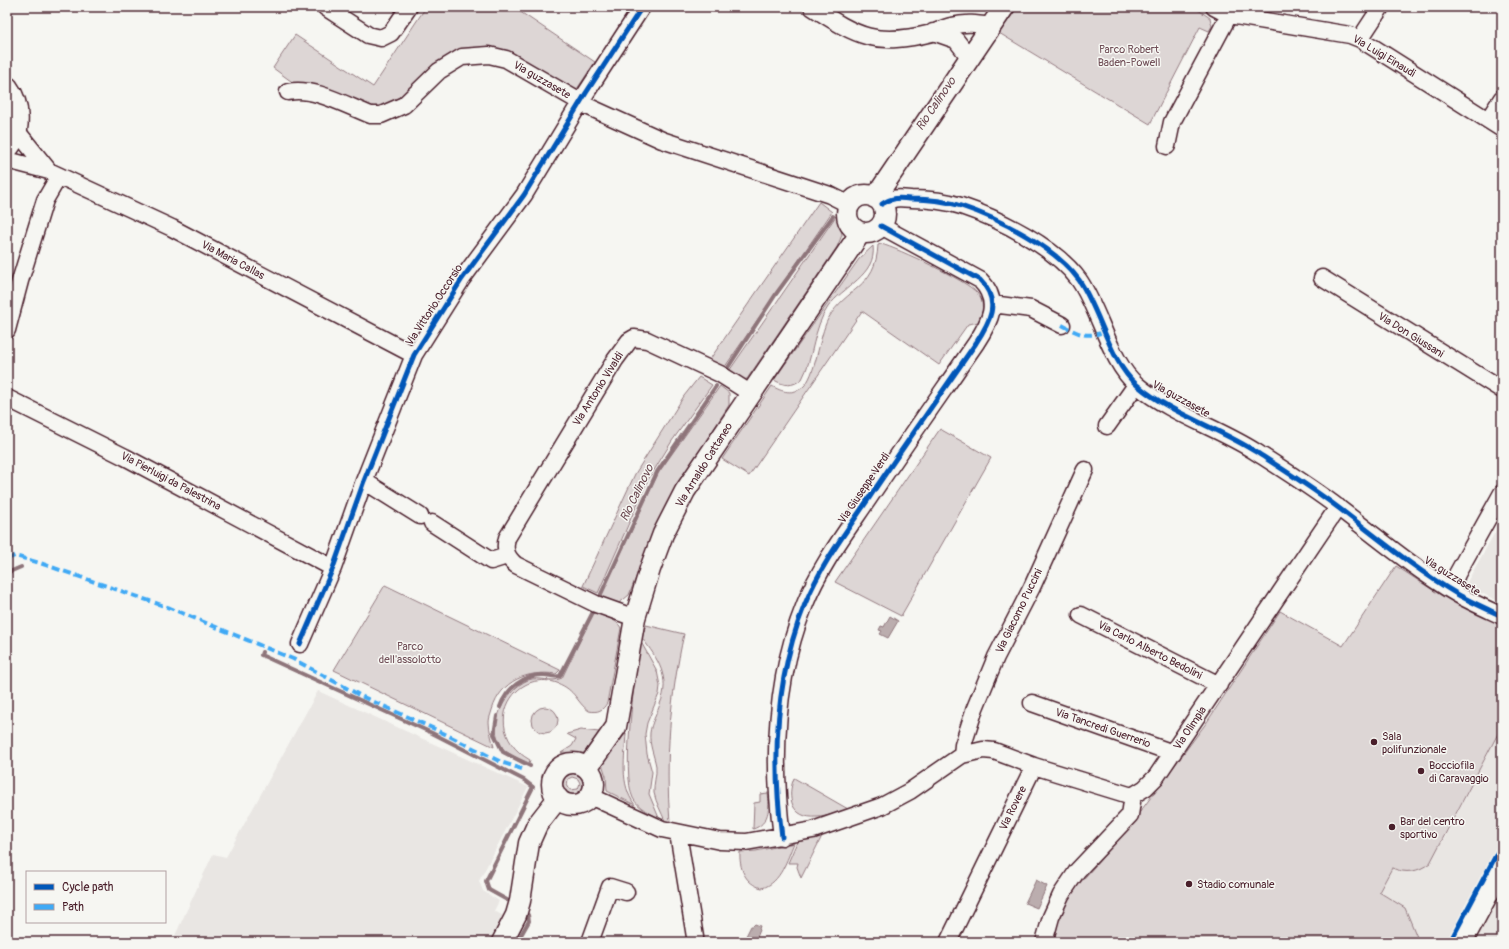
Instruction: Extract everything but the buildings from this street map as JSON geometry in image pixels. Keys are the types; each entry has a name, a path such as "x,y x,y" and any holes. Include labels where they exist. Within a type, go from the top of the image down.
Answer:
{"main road":[{"path":"7,88 12,94 17,112 11,139"}],"street":[{"path":"325,7 368,35 381,38 391,33 409,7"},
{"path":"812,7 830,12 848,30 871,38 901,39 952,26 972,23 991,26"},
{"path":"878,200 1004,7"},
{"name":"Via Luigi Einaudi","path":"1214,7 1229,15 1350,35 1360,39 1502,129"},
{"path":"1360,39 1381,7"},
{"name":"Via Vittorio Occorsio","path":"300,644 333,568 364,481 414,355 462,278 524,195 635,10"},
{"path":"1167,146 1172,122 1229,15"},
{"path":"933,32 956,40 970,58"},
{"name":"Via guzzasete","path":"288,92 298,89 310,91 371,115 381,115 404,105 439,71 462,58 489,55 506,59 581,102 662,140 830,195 850,205"},
{"path":"1488,120 1502,98"},
{"name":"Via Maria Callas","path":"11,139 54,173"},
{"name":"Via Maria Callas","path":"7,160 54,173 172,228 414,355"},
{"path":"7,330 20,281 54,173"},
{"path":"870,196 878,200 885,217 881,226 872,232 861,232 856,230 849,222 848,216 850,205 858,197 870,196"},
{"name":"Via guzzasete","path":"878,200 890,198 925,199 960,205 994,219 1026,236 1066,266 1085,290 1116,356 1136,384 1165,403 1255,451 1338,507 1451,590 1502,616"},
{"path":"881,226 980,280 985,285 992,304 1031,309 1062,325"},
{"name":"Via Arnaldo Cattaneo","path":"587,768 616,727 635,618 650,569 663,534 685,491 750,393 861,232"},
{"name":"Via Don Giussani","path":"1322,278 1502,390"},
{"name":"Via Giuseppe Verdi","path":"782,837 778,791 777,736 783,682 794,636 804,605 815,581 837,546 988,324 992,314 992,304"},
{"name":"Via Antonio Vivaldi","path":"507,556 505,544 507,538 615,360 629,341 634,338 647,340 720,374 750,393"},
{"name":"Via guzzasete","path":"1107,426 1136,384"},
{"name":"Via Pierluigi da Palestrina","path":"7,398 125,457 333,568"},
{"name":"Via Giacomo Puccini","path":"962,755 963,745 973,715 996,657 1032,587 1085,470"},
{"path":"364,481 491,560 507,556 516,565 596,604 635,618"},
{"path":"1451,590 1458,574 1502,493"},
{"name":"Via Olimpia","path":"1132,796 1145,788 1156,777 1338,507"},
{"name":"Via Carlo Alberto Bedolini","path":"1081,615 1219,685"},
{"name":"Via Tancredi Guerrerio","path":"1032,703 1173,753"},
{"path":"590,796 598,801 662,829 720,841 746,842 782,837 813,830 882,806 910,791 962,755 983,750 994,751 1034,766 1132,796 1130,815 1077,871 1061,895 1051,917 1044,942"},
{"path":"574,763 587,768 591,772 594,784 590,796 581,803 575,805 563,802 558,798 552,786 552,778 560,767 574,763"},
{"name":"Via Rovere","path":"948,942 1034,766"},
{"path":"502,942 516,915 520,901 529,842 536,826 558,798"},
{"path":"678,833 695,937"},
{"path":"1462,942 1502,868"},
{"path":"590,942 610,887 626,892"}],"shaded area":[{"path":"1502,520 1502,603 1469,587 1467,582"},
{"path":"890,616 898,621 888,638 880,634 882,631 879,630 881,626 884,627"},
{"path":"318,691 528,787 479,881 483,891 499,901 494,911 504,916 490,942 172,942 213,854 226,857"},
{"path":"1502,726 1502,942 1419,942 1405,908 1379,892 1392,868 1400,872 1443,841"},
{"path":"1036,880 1047,886 1037,908 1025,903"},
{"path":"755,924 760,926 760,930 755,942 743,942 751,926"}],"green space":[{"path":"426,7 513,7 595,62 575,92 483,48 384,111 295,84 273,68 295,35 373,87"},
{"name":"Parco Robert Baden-Powell","path":"1018,7 1194,7 1210,18 1212,26 1209,31 1200,27 1150,124 999,33"},
{"path":"819,202 832,212 722,371 706,365"},
{"path":"836,216 842,235 837,247 747,379 741,380 727,374"},
{"path":"881,244 947,273 971,288 980,296 982,303 982,315 979,322 968,324 939,365 862,311 749,476 722,459 772,386 780,390 791,392 799,390 807,382 814,365 828,319 835,308 866,279 872,271 876,260 878,245"},
{"path":"873,246 873,256 870,265 857,280 834,300 823,315 802,379 788,385 774,380 859,259"},
{"path":"699,377 712,385 672,441 648,480 598,593 583,586 635,474 684,396"},
{"path":"720,386 729,393 729,405 680,482 652,537 629,595 618,604 602,600 603,597 601,596 659,472"},
{"path":"940,429 991,458 901,616 835,582"},
{"path":"1396,566 1442,596 1502,625 1502,726 1430,863 1412,871 1402,871 1392,868 1379,892 1405,908 1419,942 1054,942 1059,918 1071,893 1125,832 1207,722 1280,611 1343,646"},
{"name":"Parco dell'assolotto","path":"385,585 560,670 556,674 535,674 517,679 502,691 496,700 489,720 494,747 334,670"},
{"path":"594,612 613,620 621,628 607,703 600,710 595,712 589,711 568,689 557,683 541,681 527,684 515,693 508,705 504,719 506,733 515,748 530,760 529,763 511,755 502,747 496,729 497,719 506,700 512,691 528,680 554,680 562,678"},
{"path":"646,625 684,634 675,681 670,728 668,774 670,822 665,821 654,793 656,766 651,746 650,733 663,695 664,686 658,661 642,638"},
{"path":"641,642 657,671 660,686 659,694 647,723 645,734 647,754 652,772 649,794 659,818 644,810 635,802 630,786 628,768 630,722"},
{"path":"545,707 554,711 558,720 554,729 545,733 536,729 532,720 536,711"},
{"path":"581,730 599,732 584,753 561,753 572,746 576,739 567,734"},
{"path":"626,733 624,761 625,779 630,797 635,805 607,791 606,776 602,764"},
{"path":"571,773 578,774 584,782 581,791 575,795 566,792 562,786 563,779","holes":["572,777 578,779 580,783 578,789 570,790 567,785 568,779"]},
{"path":"794,778 848,809 821,817 809,817 802,815 793,806 791,800"},
{"path":"768,793 769,804 767,815 758,827 753,829 754,803 760,802 760,794"},
{"path":"822,836 801,878 797,867 798,863 788,863 797,842"},
{"path":"794,843 779,876 769,885 762,888 751,883 747,879 742,869 740,852 756,851"}],"waterway":[{"name":"Rio Calinovo","path":"725,372 776,294 833,216"},
{"name":"Rio Calinovo","path":"601,594 657,472 716,386"},
{"path":"7,573 21,567"},
{"name":"Rio Calinovo","path":"500,707 511,689 523,680 537,675 560,676 593,612"},
{"path":"262,652 261,655 432,733 524,780 533,787 486,881 489,890 507,900"},
{"name":"Rio Calinovo","path":"497,716 494,734 503,752 530,766"},
{"path":"517,942 529,921 528,915"}],"marked path":[{"path":"1062,325 1073,331 1087,335 1105,332"},
{"path":"7,559 15,556 40,563 170,608 293,659 363,697 437,730 501,762 522,769"}],"cycle path":[{"path":"300,644 333,568 364,481 414,355 462,279 524,195 586,93 642,7"},
{"path":"882,204 889,200 900,198 930,200 955,204 993,218 1026,236 1056,256 1079,280 1093,306 1112,350 1120,364 1137,385 1150,395 1180,413 1242,443 1298,479 1441,584 1468,600 1502,616"},
{"path":"782,837 777,778 778,719 787,661 805,604 818,576 834,550 976,343 989,320 991,312 992,304 990,296 987,288 980,280 881,226"},
{"path":"1450,942 1502,844"}],"place":[{"name":"Sala polifunzionale","path":"1374,742"},
{"name":"Bocciofila di Caravaggio","path":"1421,771"},
{"name":"Bar del centro sportivo","path":"1392,827"},
{"name":"Stadio comunale","path":"1189,884"}]}
